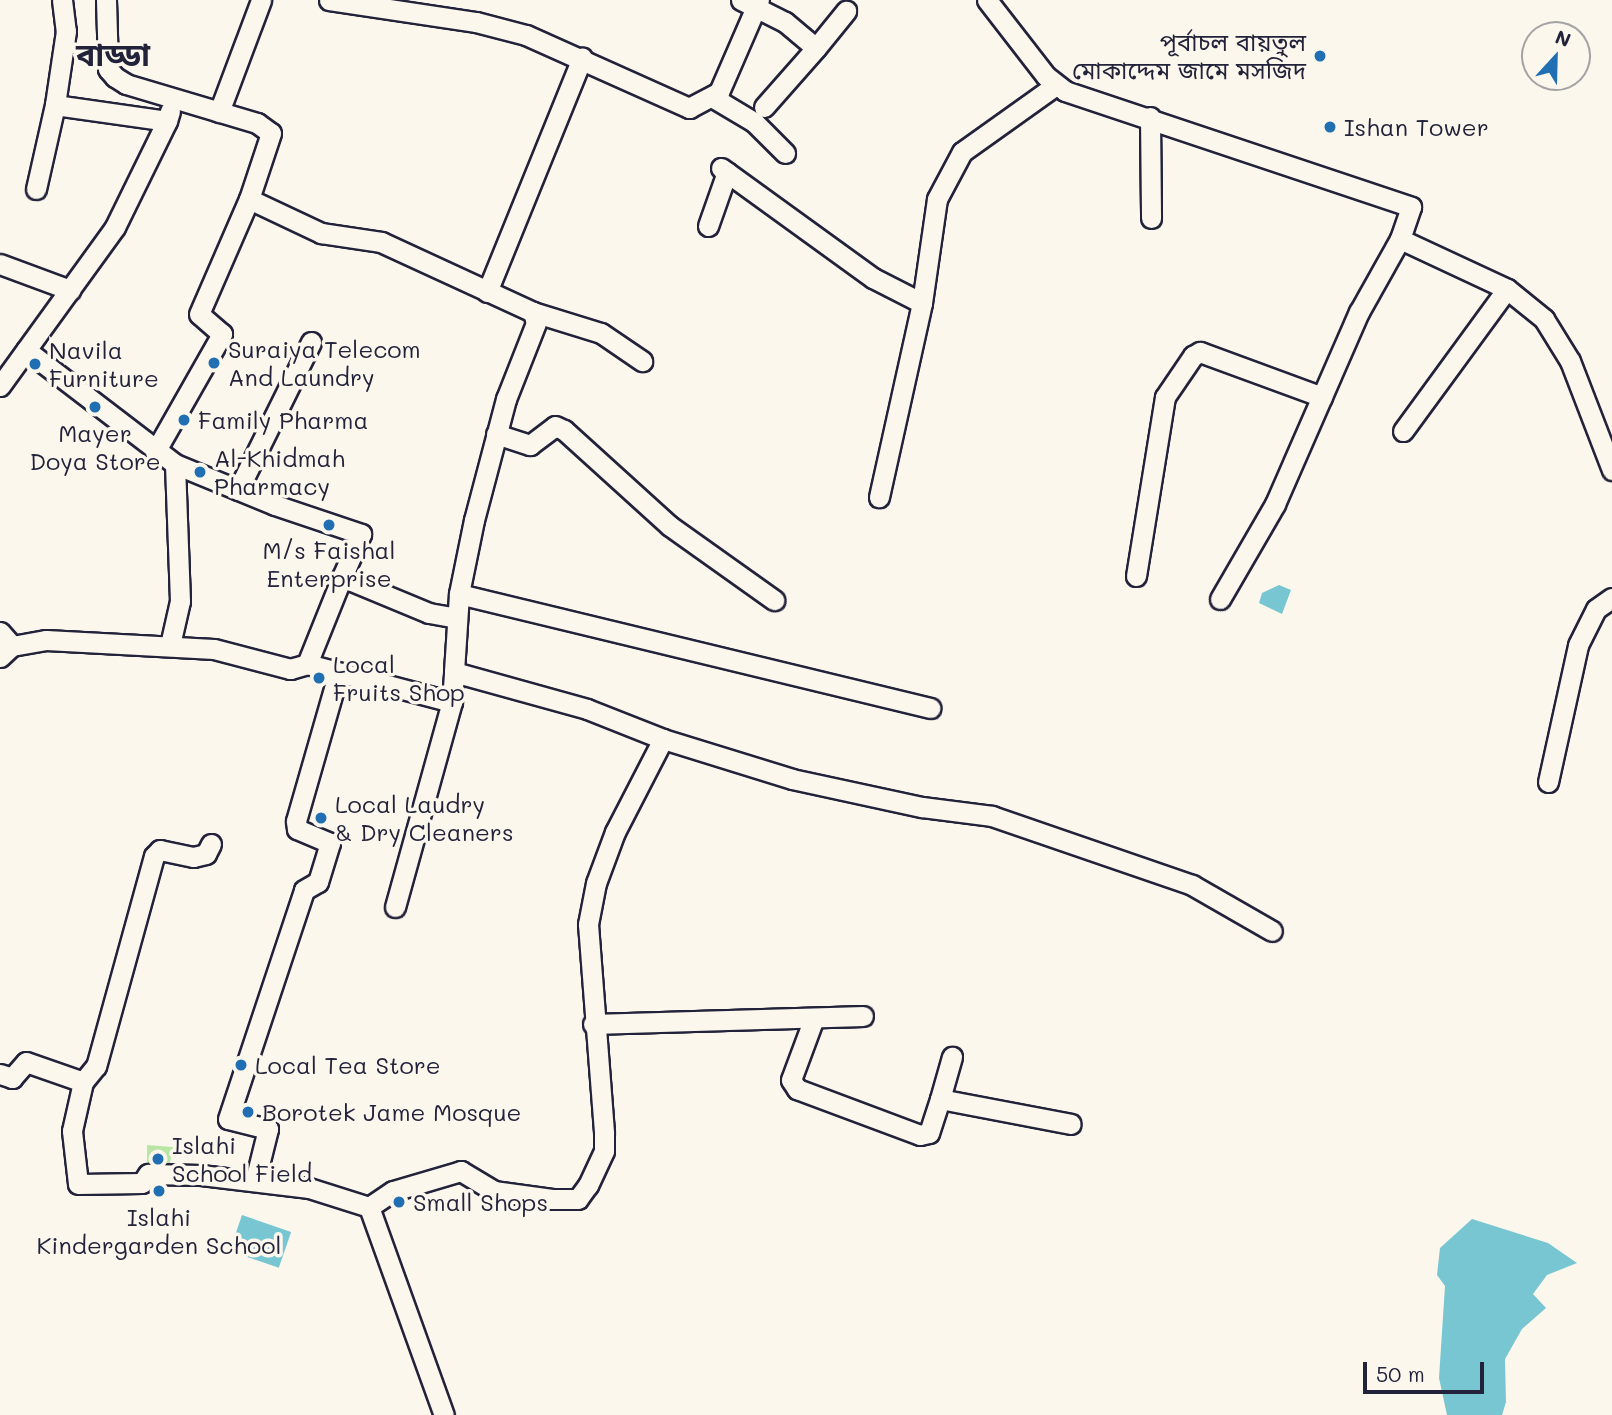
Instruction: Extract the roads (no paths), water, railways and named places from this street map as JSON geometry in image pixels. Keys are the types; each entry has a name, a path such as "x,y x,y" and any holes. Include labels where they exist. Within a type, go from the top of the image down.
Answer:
{"street":[{"path":"36,189 55,105 66,31 62,0"},
{"path":"106,0 108,69 126,85 257,123 271,133 249,199 199,313 222,334 155,452"},
{"path":"219,112 261,0"},
{"path":"329,0 449,18 526,36 582,58 689,108 712,97 730,71 752,3 785,22 816,48"},
{"path":"449,18 459,0"},
{"path":"986,0 1056,85 1406,204 1413,212 1359,312 1275,504 1220,599"},
{"path":"764,107 846,11"},
{"path":"487,292 582,58"},
{"path":"879,497 922,303 937,199 962,152 1056,85"},
{"path":"712,97 754,122 785,153"},
{"path":"0,386 115,227 175,99"},
{"path":"55,105 167,121"},
{"path":"1150,117 1151,218"},
{"path":"708,226 724,170 873,278 922,303"},
{"path":"249,199 321,233 381,242 533,312 601,333 642,361"},
{"path":"1400,239 1507,289 1544,319 1570,361 1612,470"},
{"path":"0,264 70,290"},
{"path":"1403,431 1507,289"},
{"path":"395,907 452,702 459,594 496,434 536,323 533,312"},
{"path":"238,490 311,342"},
{"path":"26,350 155,452 175,464 238,490 361,534 307,664"},
{"path":"1136,576 1165,397 1193,356 1200,352 1322,397"},
{"path":"496,434 530,445 555,426 564,430 670,526 774,600"},
{"path":"170,645 180,601 175,464"},
{"path":"342,576 429,613 457,618"},
{"path":"459,594 930,708"},
{"path":"1548,782 1559,715 1578,645 1596,609 1612,598"},
{"path":"4,645 46,640 214,649 290,669 307,664 338,675 452,702"},
{"path":"454,672 587,709 663,739 792,779 922,807 992,816 1192,885 1272,931"},
{"path":"255,1181 268,1129 228,1119 304,890 318,882 330,843 297,829 296,821 338,675"},
{"path":"369,1207 393,1191 461,1171 494,1191 578,1199 604,1151 602,1090 593,1024 588,924 596,883 615,832 663,739"},
{"path":"211,844 206,854 193,857 160,850 154,856 96,1066 83,1082 72,1131 78,1184 142,1183 148,1174 255,1181 309,1188 369,1207"},
{"path":"593,1024 863,1016"},
{"path":"814,1018 791,1080 797,1089 920,1135 929,1133 952,1057"},
{"path":"0,1074 12,1078 26,1062 83,1082"},
{"path":"940,1099 1072,1124"},
{"path":"369,1207 444,1415"}],"water":[{"path":"1279,585 1291,590 1282,614 1259,603 1262,593"},
{"path":"242,1215 291,1232 279,1268 230,1251"},
{"path":"1472,1219 1548,1243 1577,1263 1547,1275 1533,1294 1546,1308 1522,1329 1505,1359 1506,1402 1502,1415 1447,1415 1439,1378 1445,1286 1437,1275 1440,1248"}],"place":[{"name":"পূর্বাচল বায়তুল মোকাদ্দেম জামে মসজিদ","path":"1320,56"},
{"name":"Ishan Tower","path":"1330,127"},
{"name":"Suraiya Telecom And Laundry","path":"214,363"},
{"name":"Navila Furniture","path":"35,364"},
{"name":"Mayer Doya Store","path":"95,407"},
{"name":"Family Pharma","path":"184,420"},
{"name":"Al-Khidmah Pharmacy","path":"200,472"},
{"name":"M/s Faishal Enterprise","path":"329,525"},
{"name":"Local Fruits Shop","path":"319,678"},
{"name":"Local Laudry & Dry Cleaners","path":"321,818"},
{"name":"Local Tea Store","path":"241,1065"},
{"name":"Borotek Jame Mosque","path":"248,1112"},
{"name":"Islahi School Field","path":"158,1159"},
{"name":"Islahi Kindergarden School","path":"159,1191"},
{"name":"Small Shops","path":"399,1202"}],"district":[{"name":"বাড্ডা","path":"113,53"}]}
